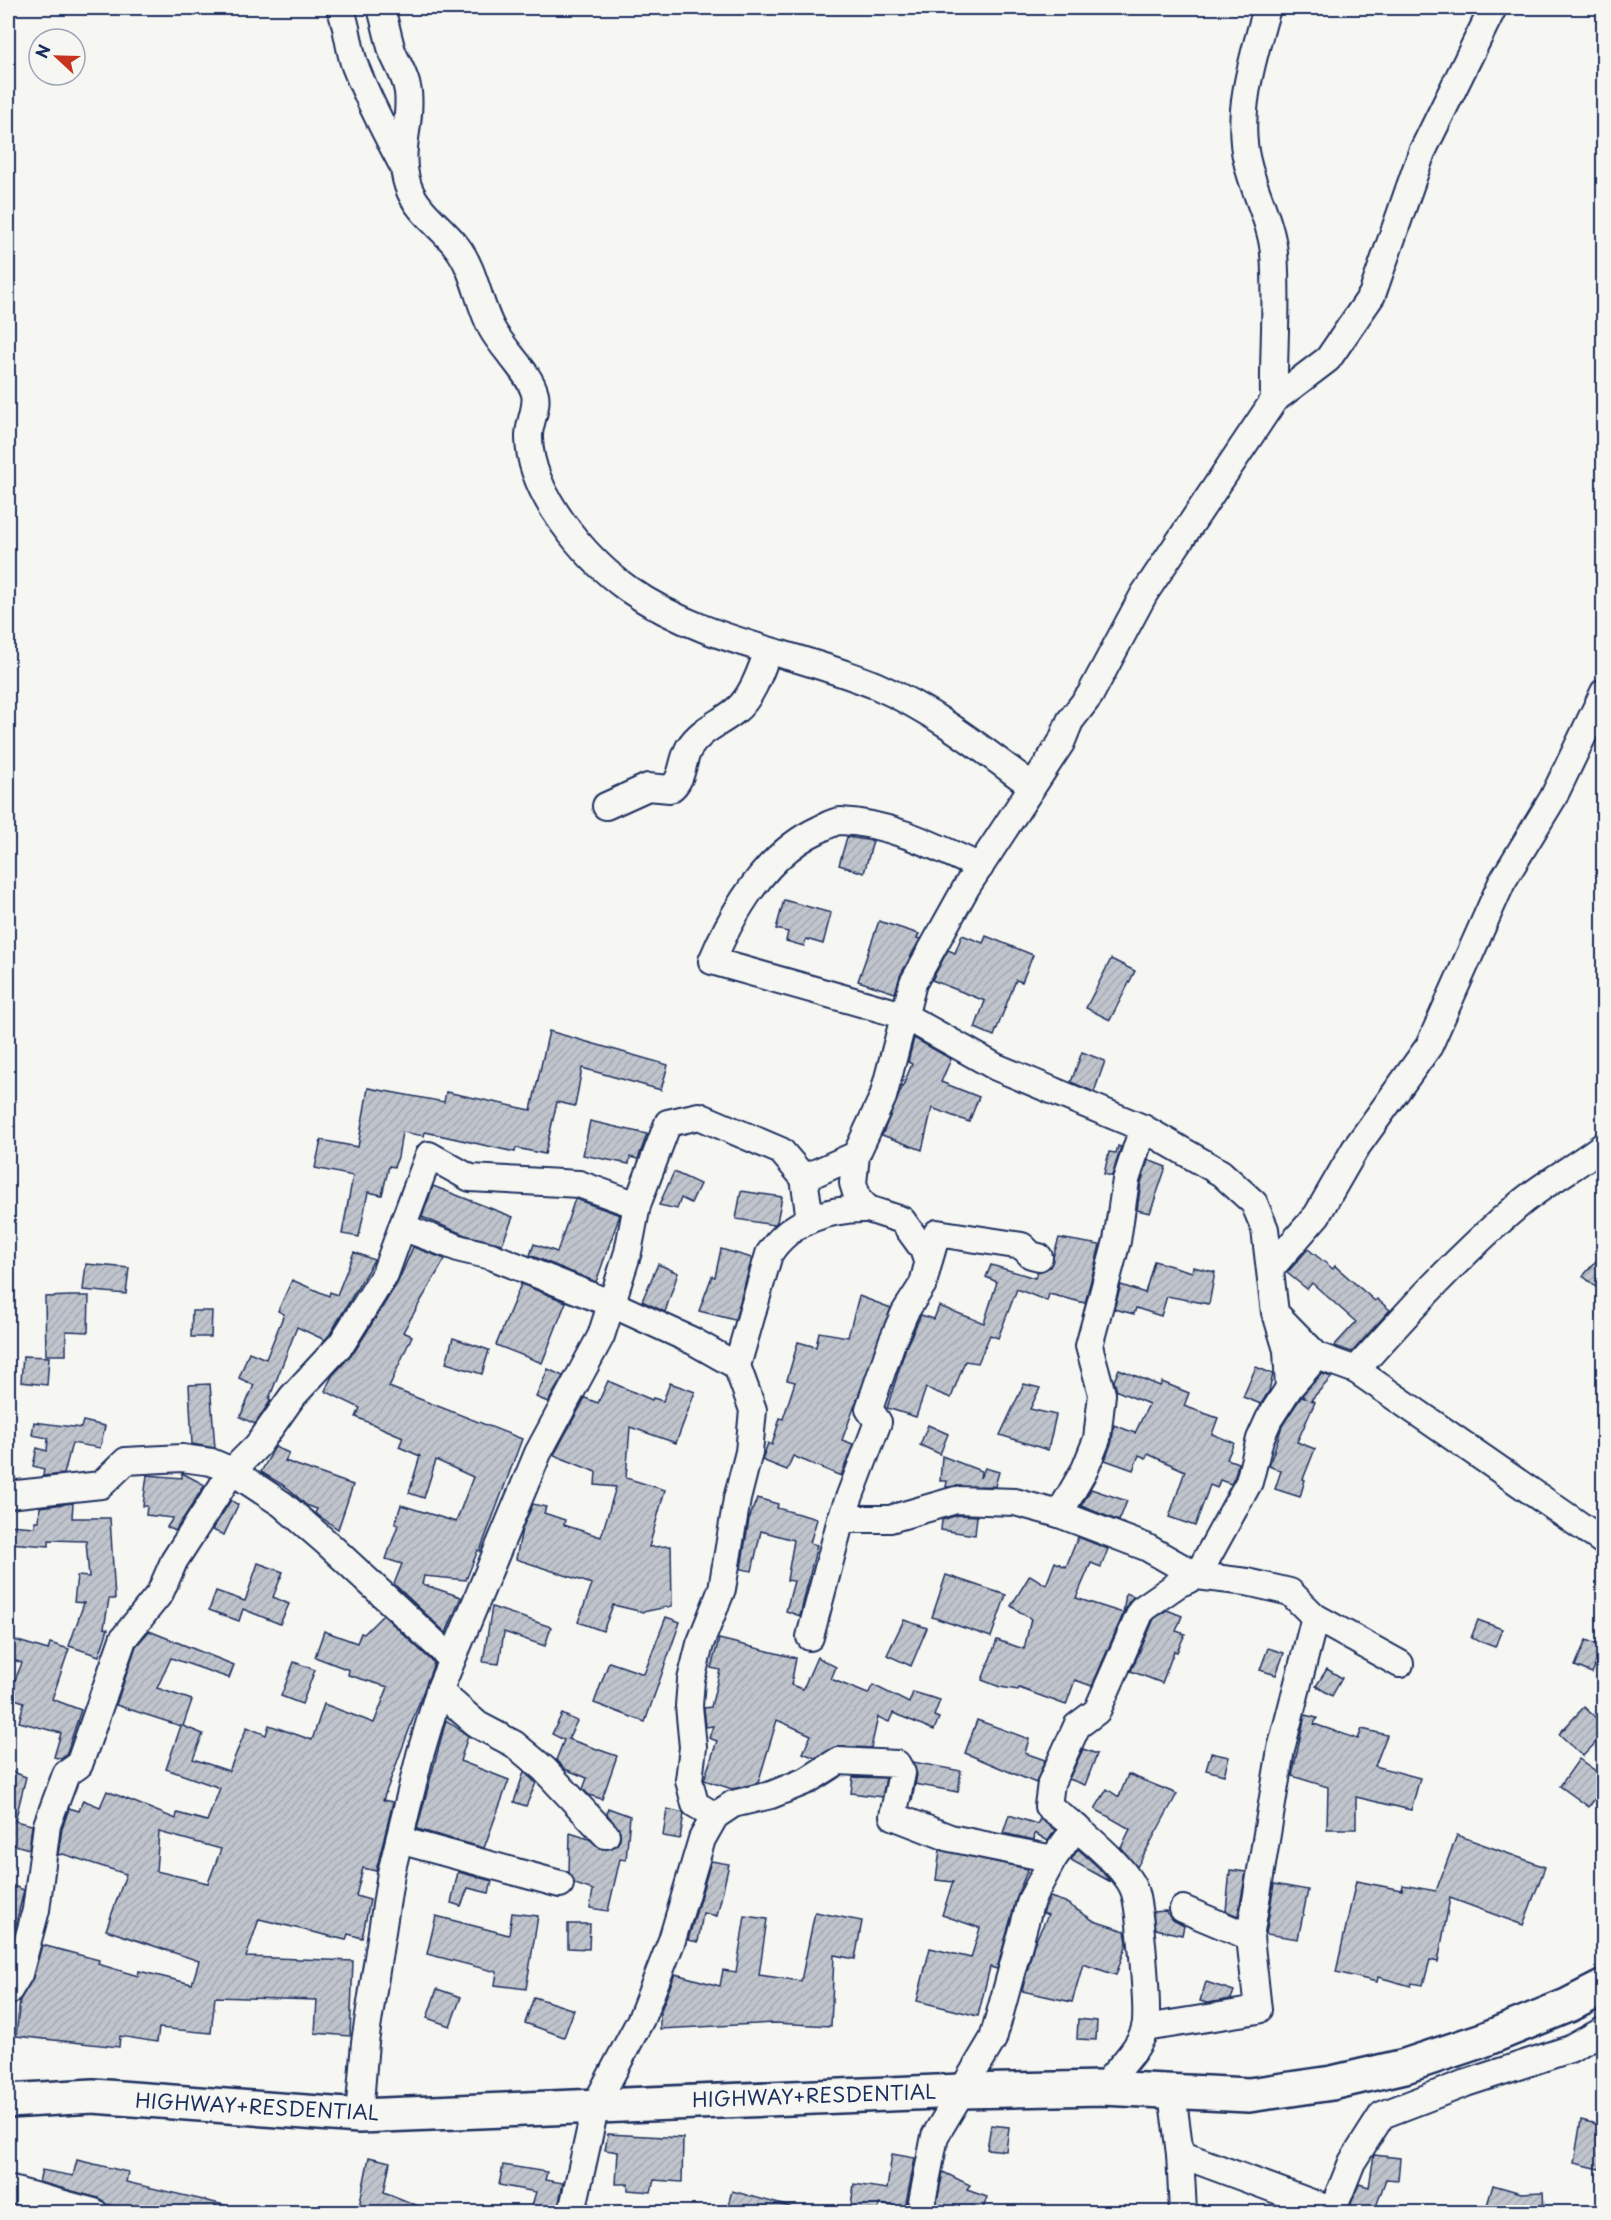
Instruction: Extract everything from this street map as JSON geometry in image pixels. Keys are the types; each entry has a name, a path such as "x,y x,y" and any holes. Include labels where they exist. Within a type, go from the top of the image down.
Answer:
{"highway":[{"name":"HIGHWAY+RESDENTIAL","path":"8,2101 93,2096 359,2116 596,2104 961,2091 1102,2088 1249,2095 1332,2083 1405,2066 1483,2040 1569,2005 1604,1987"}],"street":[{"path":"340,8 347,24 354,63 374,112 401,162 409,189 429,218 458,248 479,291 492,329 536,395 529,439 537,478 555,512 587,553 628,589 709,633 876,686 921,707 959,730 1032,786"},
{"path":"381,8 393,53 404,72 409,95 401,162"},
{"path":"1266,8 1248,89 1245,135 1246,159 1271,234 1274,256 1276,326 1274,400"},
{"path":"868,1209 858,1199 853,1183 856,1155 883,1096 913,982 980,867 1061,743 1070,721 1090,695 1144,594 1274,400 1328,359 1372,295 1422,152 1493,8"},
{"path":"606,806 648,787 670,789 676,784 688,749 708,726 737,710 758,679 768,651"},
{"path":"1271,1268 1317,1215 1355,1149 1429,1046 1502,882 1553,798 1604,692"},
{"path":"980,867 934,846 884,828 838,821 810,833 777,860 753,886 725,929 711,962 903,1015 996,1067 1143,1128 1221,1173 1254,1203 1265,1229 1275,1313 1287,1350 1289,1388"},
{"path":"359,2116 370,2001 391,1874 439,1691 538,1453 601,1336 612,1304 638,1206 668,1123 699,1116 781,1151 804,1178 810,1219"},
{"path":"1059,1514 1085,1468 1097,1439 1102,1394 1089,1346 1117,1241 1126,1180 1143,1128"},
{"path":"1356,1370 1426,1292 1473,1245 1523,1201 1604,1145"},
{"path":"11,1979 36,1910 47,1825 66,1774 80,1765 123,1638 160,1593 174,1561 232,1471 258,1444 292,1397 342,1343 385,1274 429,1155 470,1178 579,1184 638,1206"},
{"path":"804,1178 856,1155"},
{"path":"715,1816 695,1804 689,1780 693,1747 689,1706 691,1680 700,1644 722,1589 737,1499 749,1452 753,1410 737,1365 769,1254 778,1239 810,1219 846,1209 868,1209 902,1220 923,1249 928,1264"},
{"path":"402,1227 461,1249 491,1256 612,1304 693,1341 737,1365"},
{"path":"810,1637 842,1519 878,1422 869,1409 905,1312 923,1284 937,1233 1022,1246 1031,1255 1039,1257"},
{"path":"1275,1313 1317,1356 1356,1370 1604,1542"},
{"path":"1102,2088 1133,2050 1145,2028 1145,1990 1134,1889 1118,1868 1076,1827 1048,1806 1051,1783 1077,1726 1097,1711 1142,1609 1178,1584 1197,1576 1249,1482 1260,1438 1289,1388 1317,1356"},
{"path":"8,1495 100,1485 126,1461 182,1458 211,1462 232,1471 282,1504 452,1659"},
{"path":"842,1519 890,1519 956,1500 1015,1502 1059,1514 1146,1547 1197,1576 1247,1582 1290,1592 1315,1617 1400,1664"},
{"path":"1145,2028 1258,2010 1250,1937 1281,1749 1315,1617"},
{"path":"439,1691 478,1725 514,1744 544,1768 606,1835"},
{"path":"572,2212 596,2104 641,2019 672,1940 702,1839 715,1816 733,1804 771,1795 808,1780 838,1761 897,1764 902,1773 893,1816 950,1838 1053,1859"},
{"path":"920,2212 935,2136 993,2039 1031,1900 1053,1859 1076,1827"},
{"path":"399,1840 560,1884"},
{"path":"1183,1909 1250,1937"},
{"path":"1180,2154 1333,2212 1352,2162 1382,2115 1466,2083 1570,2049 1604,2030"},
{"path":"1172,2093 1180,2154 1183,2212"},
{"path":"8,2189 94,2212"}],"building":[{"path":"847,837 873,841 864,873 839,865"},
{"path":"784,900 831,913 823,944 806,939 804,946 786,941 788,932 776,929"},
{"path":"879,921 919,934 917,938 920,939 900,976 895,993 858,981"},
{"path":"962,935 983,943 986,936 1033,955 1022,982 1016,980 994,1036 975,1028 985,1001 932,980 948,950 955,953"},
{"path":"1111,959 1135,971 1110,1020 1086,1008"},
{"path":"549,1031 668,1065 661,1090 582,1068 575,1106 557,1102 545,1154 516,1148 515,1152 425,1132 424,1136 402,1132 398,1157 394,1167 389,1166 382,1195 368,1192 359,1237 342,1234 353,1176 315,1168 321,1140 358,1147 368,1088 444,1102 446,1092 531,1110"},
{"path":"914,1038 951,1059 941,1082 979,1097 969,1122 932,1108 922,1150 882,1135 912,1064 908,1062"},
{"path":"1082,1052 1105,1061 1094,1092 1071,1082"},
{"path":"590,1121 647,1134 638,1159 630,1157 629,1164 583,1155"},
{"path":"1118,1146 1121,1147 1112,1176 1104,1174 1109,1152 1116,1153"},
{"path":"1148,1160 1166,1167 1150,1213 1137,1210 1141,1183"},
{"path":"674,1172 700,1184 691,1203 681,1198 677,1209 659,1205"},
{"path":"433,1186 513,1217 502,1244 465,1235 422,1217"},
{"path":"741,1191 782,1197 777,1222 774,1225 736,1219"},
{"path":"575,1199 620,1215 596,1282 530,1255 534,1244 557,1252"},
{"path":"1059,1238 1100,1245 1085,1303 1049,1294 1047,1301 1017,1289 998,1338 990,1335 978,1363 965,1361 951,1398 926,1388 916,1417 887,1408 906,1347 921,1315 934,1319 939,1306 984,1323 997,1282 986,1277 991,1265 1035,1278 1037,1272 1050,1267"},
{"path":"413,1247 445,1259 403,1332 412,1336 389,1387 522,1439 480,1551 478,1550 466,1580 424,1576 422,1584 461,1597 446,1633 394,1584 402,1564 386,1559 398,1525 395,1524 401,1505 456,1522 473,1477 436,1460 424,1498 409,1493 420,1456 399,1447 403,1437 356,1417 360,1408 325,1391 332,1376 355,1351 398,1282"},
{"path":"721,1249 752,1258 735,1320 699,1311 712,1276 715,1277"},
{"path":"1308,1249 1333,1269 1335,1266 1375,1301 1377,1299 1390,1310 1352,1352 1334,1346 1356,1322 1312,1283 1307,1289 1287,1273"},
{"path":"354,1252 374,1260 330,1334 325,1340 297,1327 269,1399 271,1400 255,1424 240,1417 254,1385 239,1378 249,1352 266,1359 284,1314 278,1311 292,1280 329,1296 330,1292 337,1295"},
{"path":"1604,1252 1604,1294 1583,1276"},
{"path":"1154,1261 1192,1272 1193,1267 1215,1272 1209,1304 1167,1296 1161,1316 1136,1308 1134,1314 1114,1309 1121,1285 1145,1293"},
{"path":"86,1264 129,1268 126,1294 83,1290"},
{"path":"658,1264 678,1273 665,1312 642,1301"},
{"path":"521,1284 566,1302 542,1363 496,1345"},
{"path":"89,1296 88,1332 66,1331 66,1355 46,1355 45,1297"},
{"path":"859,1296 891,1308 842,1440 853,1444 841,1476 793,1456 787,1470 762,1460 768,1443 772,1445 780,1418 783,1419 795,1382 787,1380 798,1342 816,1347 819,1332 848,1337"},
{"path":"192,1311 212,1311 211,1337 191,1337"},
{"path":"453,1338 489,1350 482,1374 446,1363"},
{"path":"23,1356 49,1357 47,1385 21,1382"},
{"path":"1256,1367 1273,1374 1269,1391 1261,1404 1243,1397"},
{"path":"548,1369 563,1376 548,1402 536,1397"},
{"path":"1119,1369 1160,1386 1162,1382 1189,1393 1184,1406 1218,1418 1212,1434 1234,1443 1227,1459 1238,1463 1235,1476 1231,1484 1220,1480 1217,1488 1210,1485 1195,1526 1169,1517 1185,1471 1148,1454 1146,1458 1139,1455 1133,1470 1105,1460 1112,1441 1114,1425 1135,1433 1149,1404 1117,1391 1114,1381"},
{"path":"1322,1374 1332,1377 1311,1400 1315,1402 1297,1442 1315,1449 1303,1479 1305,1480 1300,1497 1275,1489 1281,1471 1269,1466 1282,1426 1301,1397 1305,1398 1302,1395"},
{"path":"608,1381 652,1400 653,1398 663,1401 670,1383 695,1392 676,1443 630,1427 626,1478 665,1490 649,1547 671,1546 672,1606 643,1612 613,1605 603,1631 578,1622 592,1584 516,1559 522,1529 533,1504 546,1507 544,1513 565,1520 564,1525 601,1537 616,1487 595,1485 596,1472 554,1455 585,1398 598,1403"},
{"path":"210,1384 215,1448 192,1444 189,1385"},
{"path":"1024,1384 1040,1388 1030,1409 1056,1415 1048,1450 1000,1435"},
{"path":"83,1421 105,1426 100,1448 72,1443 64,1474 43,1476 44,1469 33,1466 37,1448 47,1451 48,1438 32,1435 34,1422 81,1428"},
{"path":"928,1425 948,1434 940,1454 920,1445"},
{"path":"275,1447 289,1453 285,1461 353,1485 338,1529 315,1513 317,1509 306,1505 288,1488 261,1472"},
{"path":"942,1456 981,1471 980,1478 985,1468 999,1472 995,1486 946,1487 947,1481 940,1481"},
{"path":"182,1473 205,1485 175,1531 167,1527 173,1518 146,1515 147,1506 143,1506 147,1475 182,1478"},
{"path":"1091,1489 1127,1501 1119,1521 1081,1506"},
{"path":"757,1498 778,1504 777,1508 817,1519 810,1543 817,1545 800,1616 786,1611 794,1581 787,1580 794,1540 761,1531 752,1571 741,1569 749,1519"},
{"path":"231,1500 238,1505 224,1535 212,1530"},
{"path":"73,1503 72,1518 110,1518 115,1599 109,1599 104,1628 108,1629 99,1656 69,1646 84,1603 74,1602 77,1576 89,1577 86,1541 49,1540 49,1546 8,1543 8,1525 35,1527 35,1521 39,1521 40,1507"},
{"path":"958,1515 977,1516 975,1535 941,1530 942,1520"},
{"path":"1078,1537 1108,1549 1101,1567 1091,1563 1076,1598 1123,1613 1126,1593 1134,1596 1128,1603 1092,1686 1075,1680 1066,1705 1019,1688 1018,1690 1000,1687 982,1680 997,1640 1024,1649 1031,1619 1011,1606 1030,1575 1046,1585 1055,1562 1066,1567"},
{"path":"258,1563 283,1572 273,1597 289,1604 280,1624 243,1609 239,1621 209,1610 216,1591 245,1601"},
{"path":"946,1575 1006,1595 991,1637 932,1617"},
{"path":"492,1607 551,1627 545,1646 504,1632 499,1664 483,1662"},
{"path":"1167,1610 1182,1616 1176,1631 1185,1634 1177,1652 1174,1651 1162,1683 1131,1671 1154,1619"},
{"path":"383,1615 434,1663 383,1800 393,1802 376,1871 363,1868 356,1896 370,1900 362,1938 348,1934 346,1940 259,1919 246,1957 353,1961 350,2036 315,2033 317,2000 215,1997 211,2033 159,2028 157,2042 120,2036 119,2047 16,2036 20,2000 33,1978 42,1945 99,1960 98,1964 138,1976 139,1971 192,1984 199,1961 106,1930 126,1874 63,1854 58,1855 62,1829 69,1808 79,1811 83,1800 100,1807 107,1791 176,1819 177,1813 207,1821 220,1788 166,1769 181,1726 116,1705 136,1646 149,1631 234,1665 229,1678 171,1658 157,1688 192,1700 183,1726 203,1734 193,1759 229,1771 247,1727 266,1735 269,1725 312,1740 324,1704 374,1723 388,1687 348,1675 349,1670 315,1657 324,1631 357,1643 361,1633 364,1634","holes":["159,1832 221,1849 208,1883 156,1871"]},
{"path":"666,1617 680,1622 645,1722 594,1703 609,1662 644,1674"},
{"path":"904,1620 927,1628 911,1666 887,1655"},
{"path":"1478,1620 1502,1629 1495,1647 1471,1638"},
{"path":"8,1638 48,1650 50,1643 69,1649 52,1699 81,1710 66,1755 61,1759 54,1757 61,1733 19,1722 24,1702 8,1697 22,1663 8,1658"},
{"path":"719,1639 796,1658 791,1685 803,1689 817,1657 836,1667 831,1679 868,1694 873,1685 909,1703 913,1692 940,1700 934,1716 939,1718 934,1730 893,1713 889,1722 878,1717 871,1748 838,1746 815,1758 803,1753 811,1735 777,1720 758,1783 732,1789 704,1780 717,1741 709,1738 713,1726 706,1727 704,1708 711,1707 720,1670 711,1668"},
{"path":"1586,1640 1603,1647 1592,1673 1575,1666"},
{"path":"1268,1648 1284,1653 1276,1675 1260,1670"},
{"path":"294,1662 315,1670 302,1704 281,1696"},
{"path":"1327,1669 1342,1678 1332,1696 1316,1686"},
{"path":"1584,1707 1604,1725 1604,1734 1583,1756 1559,1734"},
{"path":"562,1714 577,1721 568,1739 617,1756 602,1799 589,1795 583,1789 587,1778 565,1769 556,1760 564,1740 552,1734"},
{"path":"1305,1715 1317,1718 1314,1724 1358,1739 1362,1729 1387,1735 1375,1766 1420,1778 1411,1810 1356,1797 1356,1829 1327,1829 1328,1787 1292,1776"},
{"path":"446,1720 468,1736 460,1761 509,1780 484,1848 417,1829"},
{"path":"977,1720 1029,1739 1025,1753 1045,1760 1036,1783 965,1753"},
{"path":"1083,1749 1097,1754 1085,1785 1069,1779"},
{"path":"1211,1753 1229,1757 1224,1775 1206,1770"},
{"path":"1579,1759 1604,1777 1604,1786 1589,1807 1560,1786"},
{"path":"913,1762 961,1771 958,1792 915,1784 917,1775"},
{"path":"8,1770 26,1777 15,1821 32,1825 29,1849 8,1843"},
{"path":"524,1772 536,1783 526,1806 514,1802"},
{"path":"1128,1774 1177,1794 1137,1867 1121,1848 1130,1829 1095,1809 1107,1789 1119,1797"},
{"path":"853,1777 886,1778 882,1797 851,1793"},
{"path":"608,1808 630,1816 626,1860 620,1859 608,1911 590,1908 593,1890 575,1884 569,1873 570,1833 589,1839 602,1849 616,1846 620,1840 620,1831 607,1814"},
{"path":"667,1809 684,1813 680,1839 663,1836"},
{"path":"1009,1815 1037,1824 1040,1819 1055,1830 1048,1841 1035,1833 1034,1840 1003,1833"},
{"path":"1457,1835 1545,1867 1523,1925 1450,1898 1438,1962 1430,1960 1423,1985 1412,1983 1411,1986 1378,1977 1377,1982 1336,1972 1356,1881 1402,1890 1403,1885 1436,1891"},
{"path":"1078,1849 1098,1867 1111,1882 1071,1860"},
{"path":"940,1850 1028,1869 1017,1896 997,1969 990,1967 978,2016 917,2001 930,1948 971,1958 980,1928 942,1915 953,1882 936,1880"},
{"path":"711,1861 729,1864 717,1916 703,1913 698,1942 688,1940"},
{"path":"1230,1870 1246,1872 1238,1916 1226,1911"},
{"path":"458,1872 492,1881 489,1893 468,1888 461,1906 451,1903"},
{"path":"8,1884 24,1890 8,1958"},
{"path":"1274,1884 1308,1890 1298,1939 1266,1934"},
{"path":"1050,1897 1065,1902 1094,1921 1125,1931 1127,1943 1116,1975 1083,1964 1072,2002 1022,1991 1034,1944 1048,1915 1043,1913"},
{"path":"1166,1911 1171,1919 1184,1926 1182,1935 1155,1929 1153,1912"},
{"path":"815,1912 862,1921 855,1959 834,1955 831,2026 774,2023 660,2029 660,2013 675,1974 720,1986 723,1970 736,1972 745,1916 767,1919 759,1975 801,1981"},
{"path":"512,1913 538,1916 526,1989 495,1985 497,1972 427,1954 436,1916 509,1935"},
{"path":"568,1924 590,1924 589,1949 568,1948"},
{"path":"1206,1982 1234,1991 1231,1999 1207,2003 1200,2001"},
{"path":"437,1989 461,1997 450,2026 427,2018"},
{"path":"534,1997 574,2010 564,2037 525,2023"},
{"path":"1078,2019 1097,2021 1096,2040 1077,2039"},
{"path":"1581,2120 1604,2126 1604,2153 1600,2169 1574,2163"},
{"path":"991,2125 1009,2127 1006,2151 987,2149"},
{"path":"608,2134 683,2138 682,2182 654,2180 651,2192 628,2190 628,2184 616,2184 618,2152 605,2150"},
{"path":"892,2154 915,2158 905,2208 879,2204 878,2212 850,2212 854,2184 887,2189"},
{"path":"1374,2155 1400,2158 1398,2180 1386,2179 1374,2212 1365,2212 1350,2206 1359,2184 1369,2187"},
{"path":"369,2157 390,2162 384,2192 433,2212 358,2212"},
{"path":"77,2160 128,2172 126,2182 225,2205 224,2212 156,2212 119,2207 106,2204 98,2198 39,2182 42,2170 73,2176"},
{"path":"503,2165 547,2172 545,2180 563,2183 557,2212 530,2212 536,2192 499,2185"},
{"path":"943,2172 970,2185 967,2190 987,2197 982,2212 935,2212"},
{"path":"1493,2185 1521,2193 1543,2192 1544,2212 1485,2212"},
{"path":"732,2191 790,2207 790,2212 726,2212"}]}
